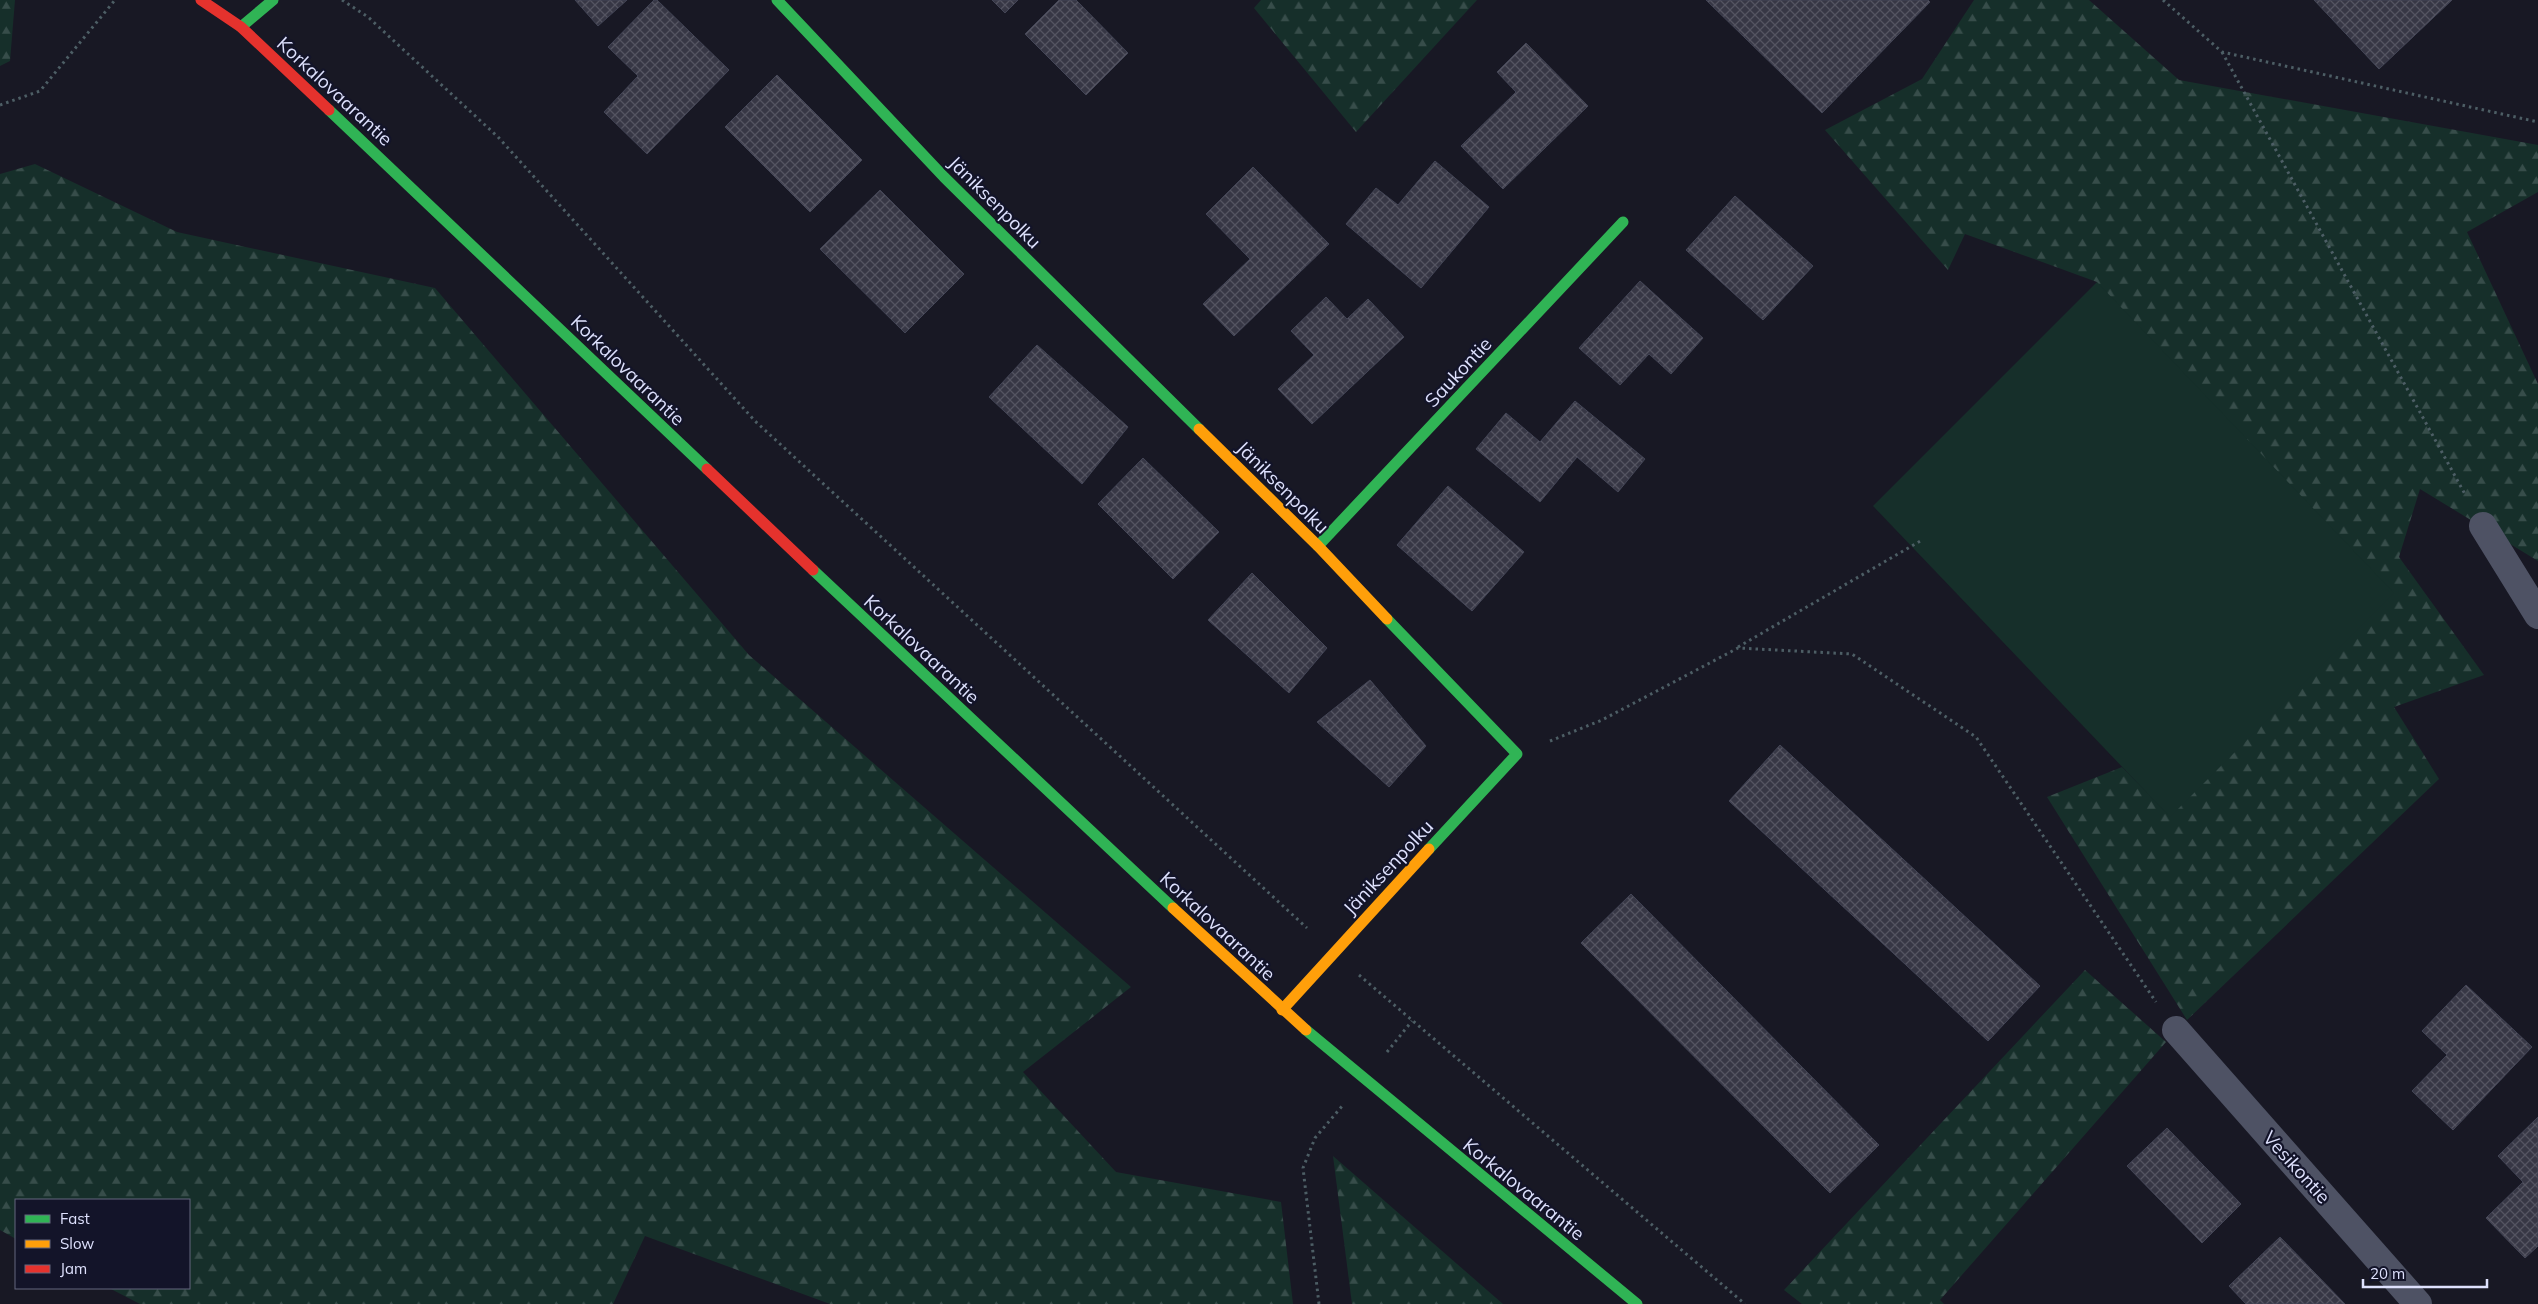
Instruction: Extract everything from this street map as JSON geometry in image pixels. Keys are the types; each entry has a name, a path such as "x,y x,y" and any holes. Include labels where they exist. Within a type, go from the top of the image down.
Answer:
{"street":[{"name":"Korkalovaarantie","path":"201,0 241,27 932,682 1282,1010 1637,1304"},
{"path":"241,27 273,0"},
{"name":"Jäniksenpolku","path":"789,4 944,177 1318,546 1517,754 1333,952 1282,1010"},
{"name":"Saukontie","path":"1318,546 1623,222"},
{"path":"2483,526 2538,615"},
{"name":"Vesikontie","path":"2176,1030 2418,1304"}],"path":[{"path":"0,105 40,91 115,0"},
{"path":"342,0 368,17 498,137 755,421 1333,952 1745,1304"},
{"path":"2163,0 2222,52 2483,526"},
{"path":"2222,52 2538,122"},
{"path":"1517,754 1602,720 1738,648 1922,540"},
{"path":"1738,648 1852,654 1976,737 2176,1030"},
{"path":"1315,1138 1303,1168 1319,1304"}],"green space":[{"path":"0,0 15,0 10,61 0,66"},
{"path":"1261,0 1477,0 1356,132 1254,8"},
{"path":"1974,0 2089,0 2179,80 2538,145 2538,192 2467,232 2538,384 2538,561 2420,489 2399,557 2484,675 2394,707 2439,779 2187,1020 2047,797 2122,767 2170,816 2097,282 1965,234 1948,270 1825,130 1922,79"},
{"path":"35,164 177,232 435,288 749,655 1131,987 1023,1072 1116,1172 1281,1202 1293,1304 830,1304 645,1236 613,1304 140,1304 111,1289 190,1289 190,1199 15,1199 15,1238 0,1230 0,174"},
{"path":"2097,282 2394,593 2170,817 1873,506"},
{"path":"2085,970 2166,1042 1940,1300 1944,1304 1802,1304 1784,1290"},
{"path":"1333,1156 1503,1304 1352,1304"}],"building":[{"path":"575,0 627,0 598,26"},
{"path":"654,0 657,0 729,70 647,154 604,112 638,76 608,47"},
{"path":"992,0 1018,0 1005,13"},
{"path":"1059,0 1076,0 1128,53 1086,95 1025,34"},
{"path":"1706,0 1928,0 1930,2 1822,113"},
{"path":"2314,0 2452,0 2379,69"},
{"path":"1526,43 1588,106 1503,189 1461,146 1516,92 1497,72"},
{"path":"777,75 862,160 810,212 725,127"},
{"path":"1435,161 1489,207 1421,288 1346,224 1376,188 1398,205"},
{"path":"1253,167 1329,244 1234,336 1203,304 1250,259 1206,214"},
{"path":"880,190 964,274 905,333 820,249"},
{"path":"1735,196 1813,266 1763,320 1686,250"},
{"path":"1640,281 1703,338 1671,374 1649,354 1620,385 1579,348"},
{"path":"1326,297 1347,319 1368,299 1404,337 1312,424 1278,389 1314,355 1291,331"},
{"path":"1037,345 1128,427 1082,484 989,397"},
{"path":"1575,401 1645,459 1618,492 1577,457 1540,502 1476,449 1506,413 1540,442"},
{"path":"1143,458 1219,532 1173,579 1098,504"},
{"path":"1448,486 1524,552 1472,611 1397,545"},
{"path":"1252,573 1327,648 1289,693 1208,620"},
{"path":"1370,680 1426,746 1389,787 1317,722"},
{"path":"1780,745 2040,986 1988,1041 1729,801"},
{"path":"1631,894 1879,1145 1830,1193 1581,943"},
{"path":"2466,985 2532,1047 2453,1130 2412,1091 2447,1055 2422,1031"},
{"path":"2538,1117 2538,1246 2525,1258 2486,1218 2523,1182 2498,1156"},
{"path":"2167,1128 2241,1204 2202,1243 2127,1166"},
{"path":"2280,1237 2345,1304 2246,1304 2229,1286"}],"traffic: fast":[{"path":"241,27 273,0"},
{"path":"777,0 944,177 1199,429"},
{"path":"329,110 707,469"},
{"path":"1318,546 1623,222"},
{"path":"813,570 1173,908"},
{"path":"1387,619 1517,754 1429,849"},
{"path":"1306,1030 1637,1304"}],"traffic: slow":[{"path":"1199,429 1318,546 1387,619"},
{"path":"1282,1010 1429,849"},
{"path":"1173,908 1306,1030"}],"traffic: jam":[{"path":"201,0 241,27 329,110"},
{"path":"707,469 813,570"}]}
